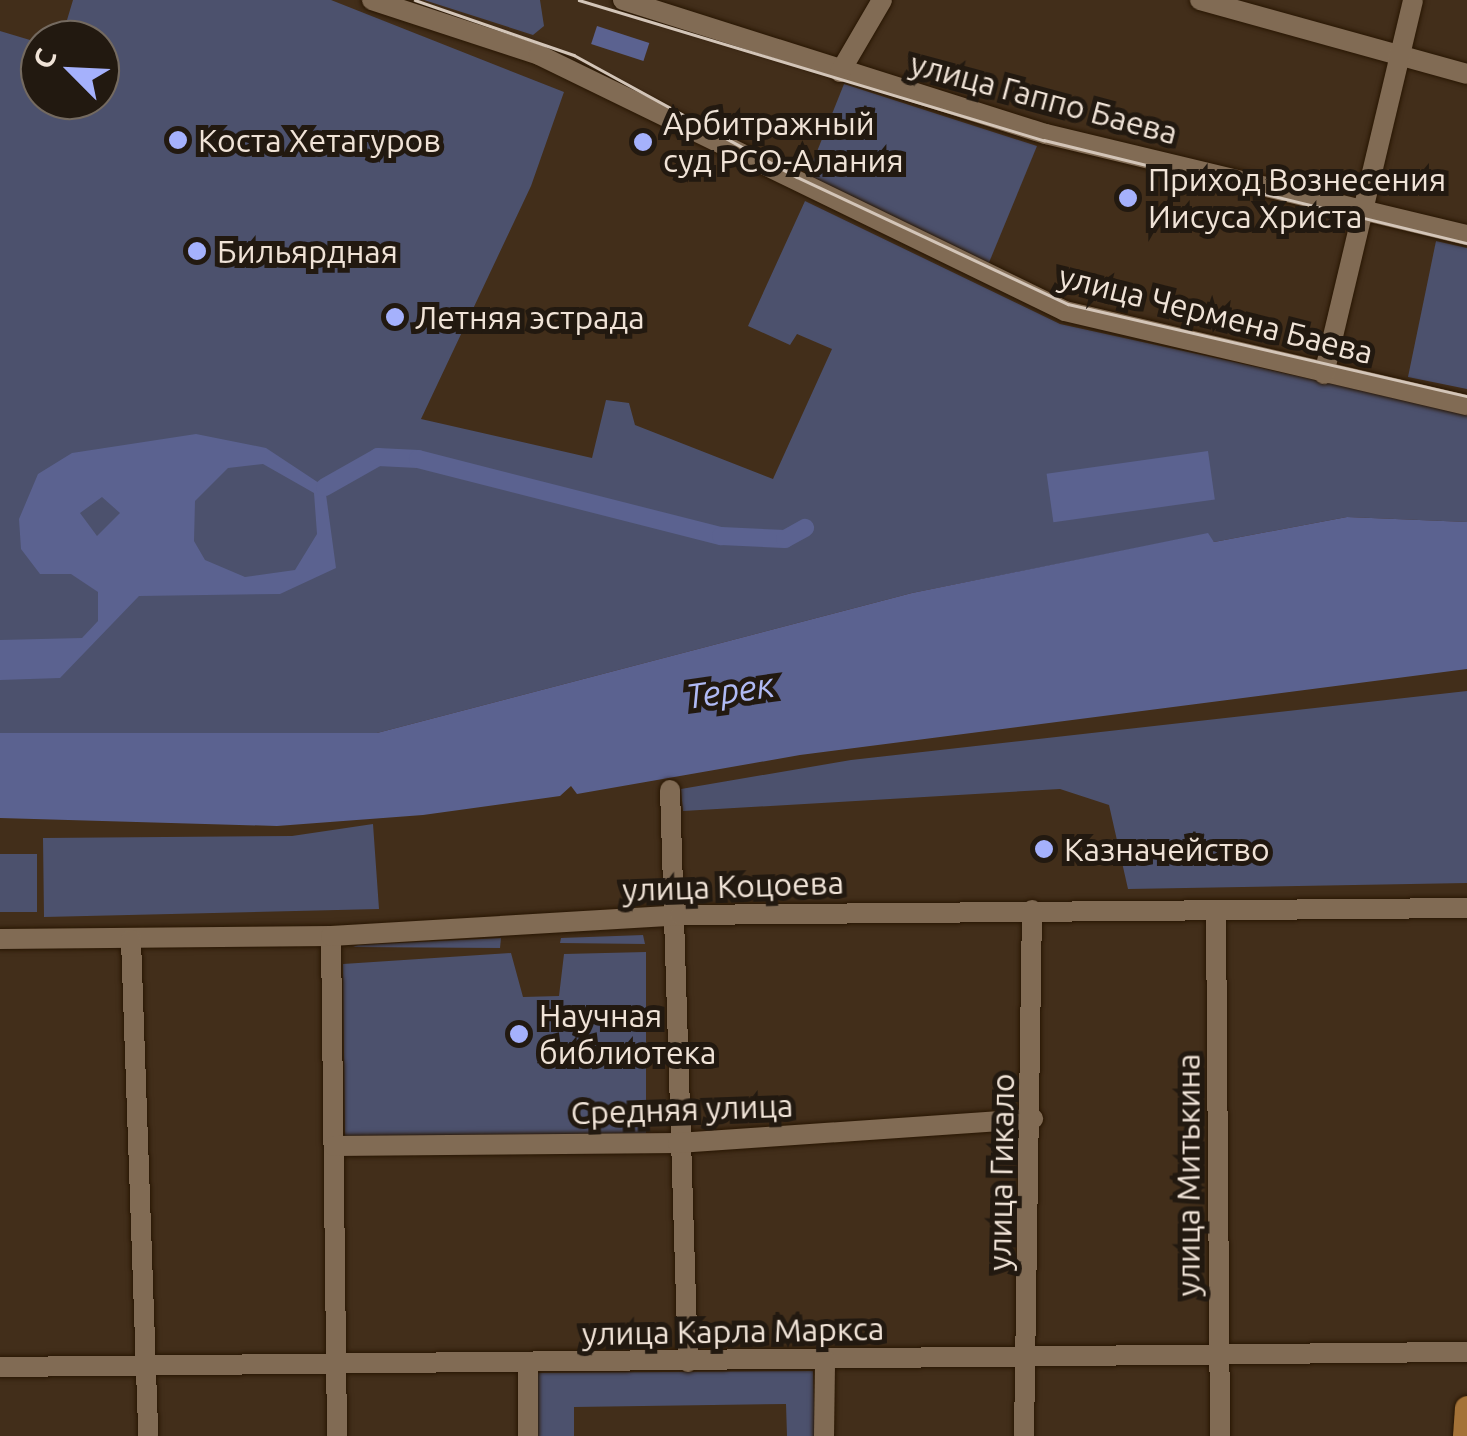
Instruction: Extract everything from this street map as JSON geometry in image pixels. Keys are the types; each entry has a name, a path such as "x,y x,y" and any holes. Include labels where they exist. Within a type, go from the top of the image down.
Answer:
{"main road":[{"path":"1464,1436 1467,1408"}],"street":[{"name":"улица Чермена Баева","path":"372,0 571,71 793,186 1066,310 1467,406"},
{"name":"улица Гаппо Баева","path":"623,0 840,72 1046,134 1467,235"},
{"path":"840,72 882,0"},
{"path":"1200,0 1397,58 1467,74"},
{"path":"1324,374 1413,0"},
{"path":"670,790 680,914 678,1143 688,1362"},
{"name":"улица Коцоева","path":"0,939 331,936 680,914 1032,910 1216,914 1467,908"},
{"name":"улица Гикало","path":"1024,1436 1033,1119 1032,910"},
{"name":"улица Митькина","path":"1216,914 1220,1436"},
{"path":"331,936 339,1366 336,1436"},
{"path":"131,940 148,1436"},
{"name":"Средняя улица","path":"334,1146 678,1143 1033,1119"},
{"name":"улица Карла Маркса","path":"0,1367 528,1366 1467,1352"},
{"path":"824,1436 825,1360"},
{"path":"528,1366 528,1436"}],"shaded area":[{"path":"73,0 331,0 564,92 531,186 421,419 592,458 606,400 629,403 635,425 773,479 832,349 797,334 790,345 748,326 805,201 1060,324 1467,413 1467,522 1347,517 1214,542 1207,534 912,593 377,733 0,733 0,31 20,37 20,120 120,120 120,20 67,20"},
{"path":"424,0 540,0 544,26 533,35"},
{"path":"844,84 1037,146 988,265 806,179"},
{"path":"1436,241 1467,248 1467,389 1408,377"},
{"path":"1467,691 1467,883 1128,889 1109,805 1060,789 683,811 681,789 851,760"},
{"path":"373,824 379,909 44,917 43,838 292,836"},
{"path":"0,854 37,854 37,912 0,912"},
{"path":"643,935 645,944 560,943 561,938"},
{"path":"501,938 500,948 353,947 358,945"},
{"path":"646,952 646,1134 345,1137 343,964 511,953 523,997 559,996 564,954"},
{"path":"813,1371 815,1436 787,1436 786,1404 574,1407 574,1436 537,1436 536,1373"}],"water":[{"path":"597,26 649,43 643,61 591,44"},
{"path":"196,434 266,448 325,487 336,568 280,594 139,596 60,678 0,680 0,640 82,638 98,621 98,592 71,574 40,574 21,549 19,519 38,474 72,453","holes":["263,464 314,493 317,534 295,570 245,577 205,560 194,541 195,501 228,468","102,497 120,513 97,536 80,513"]},
{"path":"1208,451 1215,500 1053,522 1047,474"},
{"name":"Терек","path":"1347,517 1467,522 1467,669 800,755 577,794 571,786 560,796 423,815 277,826 0,818 0,733 377,733 912,593 1208,533 1214,542"}],"waterway":[{"path":"325,487 378,457 418,459 721,536 785,539 805,528"}],"tram line":[{"path":"415,0 574,55 797,177 1068,304 1467,396"},
{"path":"579,0 1044,140 1467,243"}],"place":[{"name":"Коста Хетагуров","path":"178,140"},
{"name":"Арбитражный суд РСО-Алания","path":"643,142"},
{"name":"Приход Вознесения Иисуса Христа","path":"1128,198"},
{"name":"Бильярдная","path":"197,251"},
{"name":"Летняя эстрада","path":"395,317"},
{"name":"Казначейство","path":"1044,849"},
{"name":"Научная библиотека","path":"519,1034"}]}
